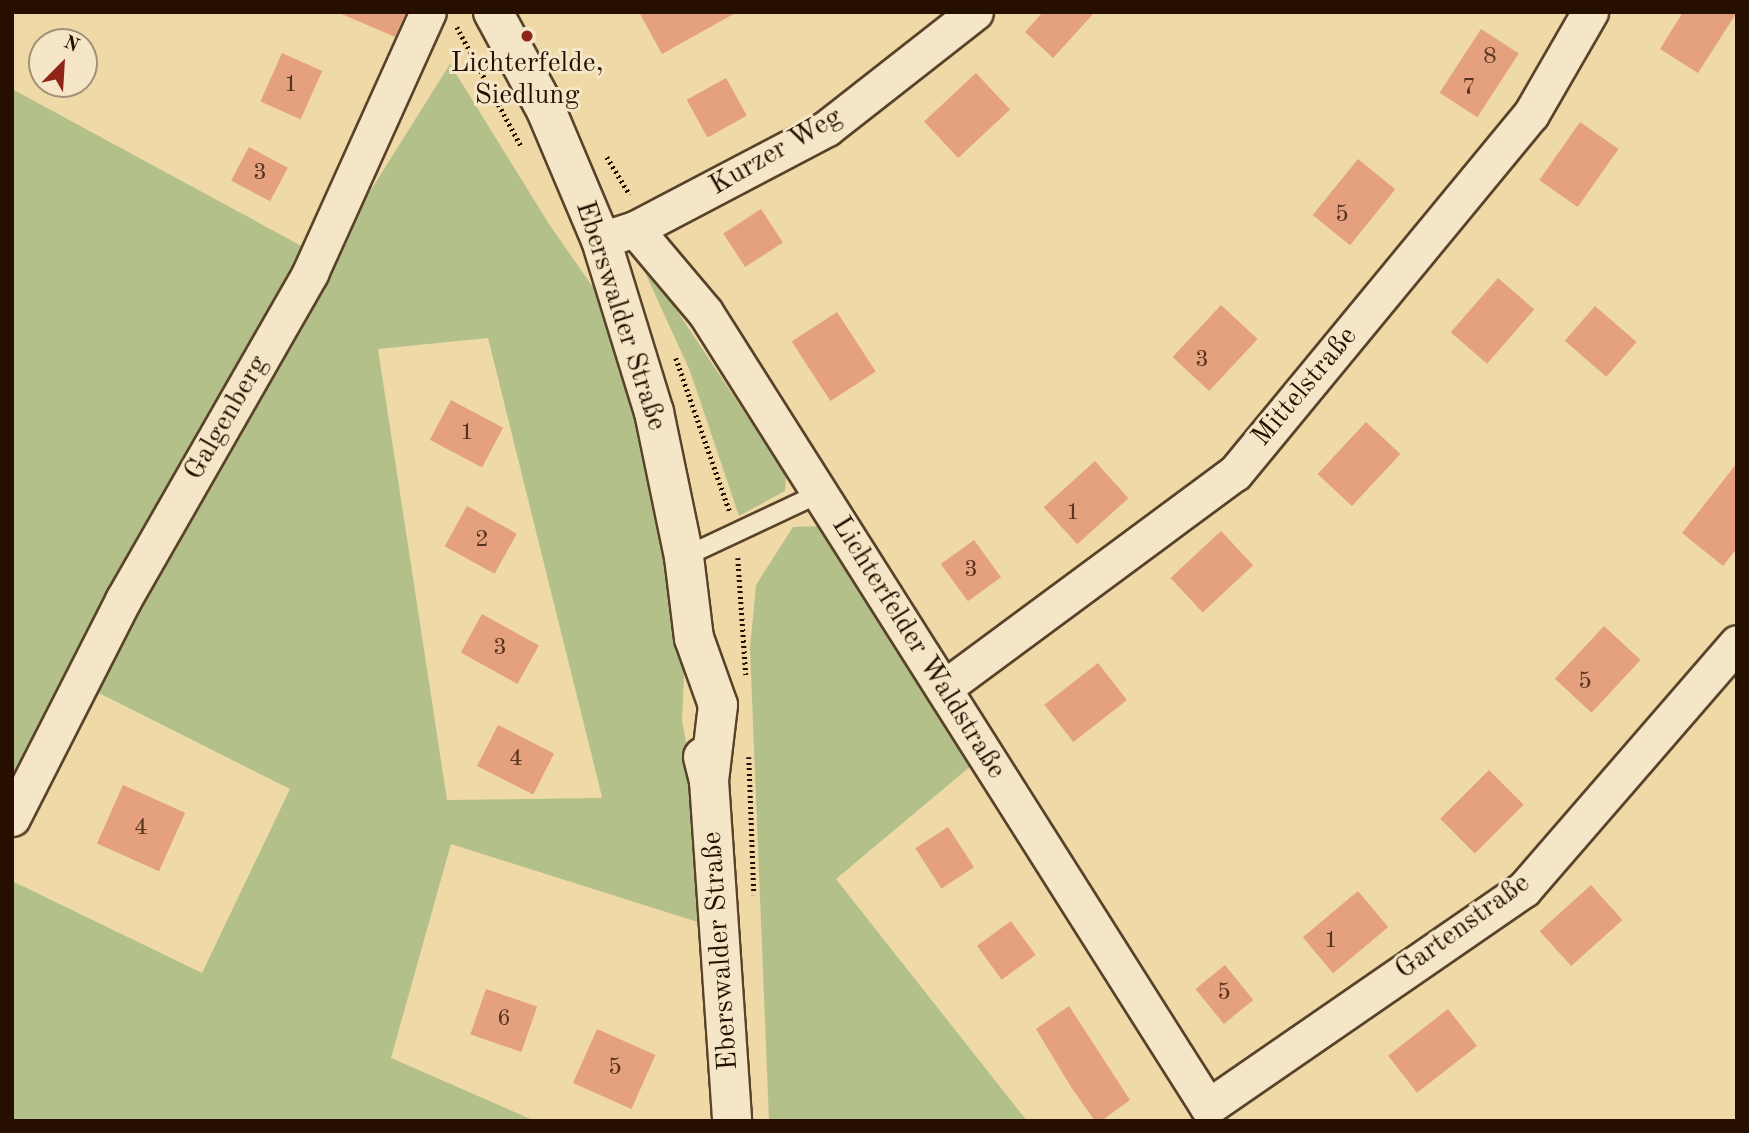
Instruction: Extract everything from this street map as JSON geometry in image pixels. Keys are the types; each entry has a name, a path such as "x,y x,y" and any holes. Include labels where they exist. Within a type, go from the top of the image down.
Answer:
{"main road":[{"name":"Eberswalder Straße","path":"493,12 546,110 628,230 654,412 684,556 695,638 691,709 709,781 732,1121"}],"street":[{"name":"Galgenberg","path":"12,818 123,600 310,274 428,12"},
{"name":"Kurzer Weg","path":"628,230 827,128 975,12"},
{"name":"Mittelstraße","path":"944,688 1235,473 1531,114 1590,12"},
{"name":"Lichterfelder Waldstraße","path":"628,230 705,312 822,492 1208,1107"},
{"name":"Gartenstraße","path":"1208,1107 1524,889 1737,643"}],"lane":[{"path":"684,556 822,492"}],"path":[{"path":"608,160 628,230"}],"green space":[{"path":"450,64 549,224 611,313 633,377 685,650 682,721 696,792 704,924 451,844 391,1058 535,1121 12,1121 12,881 202,973 290,789 89,688 327,260","holes":["488,338 602,797 447,800 378,349"]},
{"path":"12,89 307,249 12,798"},
{"path":"646,264 786,475 785,491 739,516 690,371 642,266"},
{"path":"822,526 972,765 836,879 1027,1121 769,1121 750,649 756,585 793,527"}],"building":[{"path":"337,12 406,12 395,37"},
{"path":"639,12 737,12 662,54"},
{"path":"1043,12 1095,12 1053,58 1025,32"},
{"path":"1683,12 1737,12 1698,73 1660,49"},
{"path":"1481,29 1519,54 1477,117 1440,93"},
{"path":"282,53 322,71 301,119 260,101"},
{"path":"976,73 1010,110 958,158 924,121"},
{"path":"726,78 747,116 707,137 687,100"},
{"path":"1580,122 1619,149 1578,207 1539,180"},
{"path":"249,147 288,168 270,201 231,181"},
{"path":"1358,159 1395,189 1350,245 1313,215"},
{"path":"761,209 783,243 745,267 723,234"},
{"path":"1498,278 1534,309 1487,364 1451,332"},
{"path":"1221,305 1258,339 1209,391 1173,357"},
{"path":"1595,306 1637,342 1606,377 1565,341"},
{"path":"837,312 876,372 830,401 792,341"},
{"path":"451,400 503,428 482,467 430,440"},
{"path":"1366,422 1400,454 1352,506 1318,474"},
{"path":"1095,461 1128,498 1077,544 1044,507"},
{"path":"1737,463 1737,548 1723,566 1682,533"},
{"path":"467,506 517,534 495,574 445,546"},
{"path":"1221,531 1253,565 1203,612 1171,578"},
{"path":"974,540 1001,577 968,601 941,564"},
{"path":"482,614 539,646 518,684 461,652"},
{"path":"1604,626 1641,660 1591,713 1555,679"},
{"path":"1098,663 1127,700 1073,742 1044,705"},
{"path":"498,725 554,754 533,795 477,766"},
{"path":"1489,770 1524,805 1475,853 1440,819"},
{"path":"123,785 185,813 159,871 97,843"},
{"path":"948,827 974,867 941,888 915,848"},
{"path":"1591,885 1622,920 1571,966 1540,931"},
{"path":"1358,891 1388,927 1333,973 1303,937"},
{"path":"1011,921 1036,955 1002,980 977,946"},
{"path":"1225,965 1253,1000 1224,1024 1195,989"},
{"path":"486,989 537,1007 521,1052 470,1034"},
{"path":"1069,1006 1130,1100 1101,1121 1095,1121 1036,1029"},
{"path":"1448,1009 1477,1046 1417,1093 1388,1056"},
{"path":"597,1029 655,1055 631,1109 573,1083"}],"place":[{"name":"Lichterfelde, Siedlung","path":"527,36"}]}
